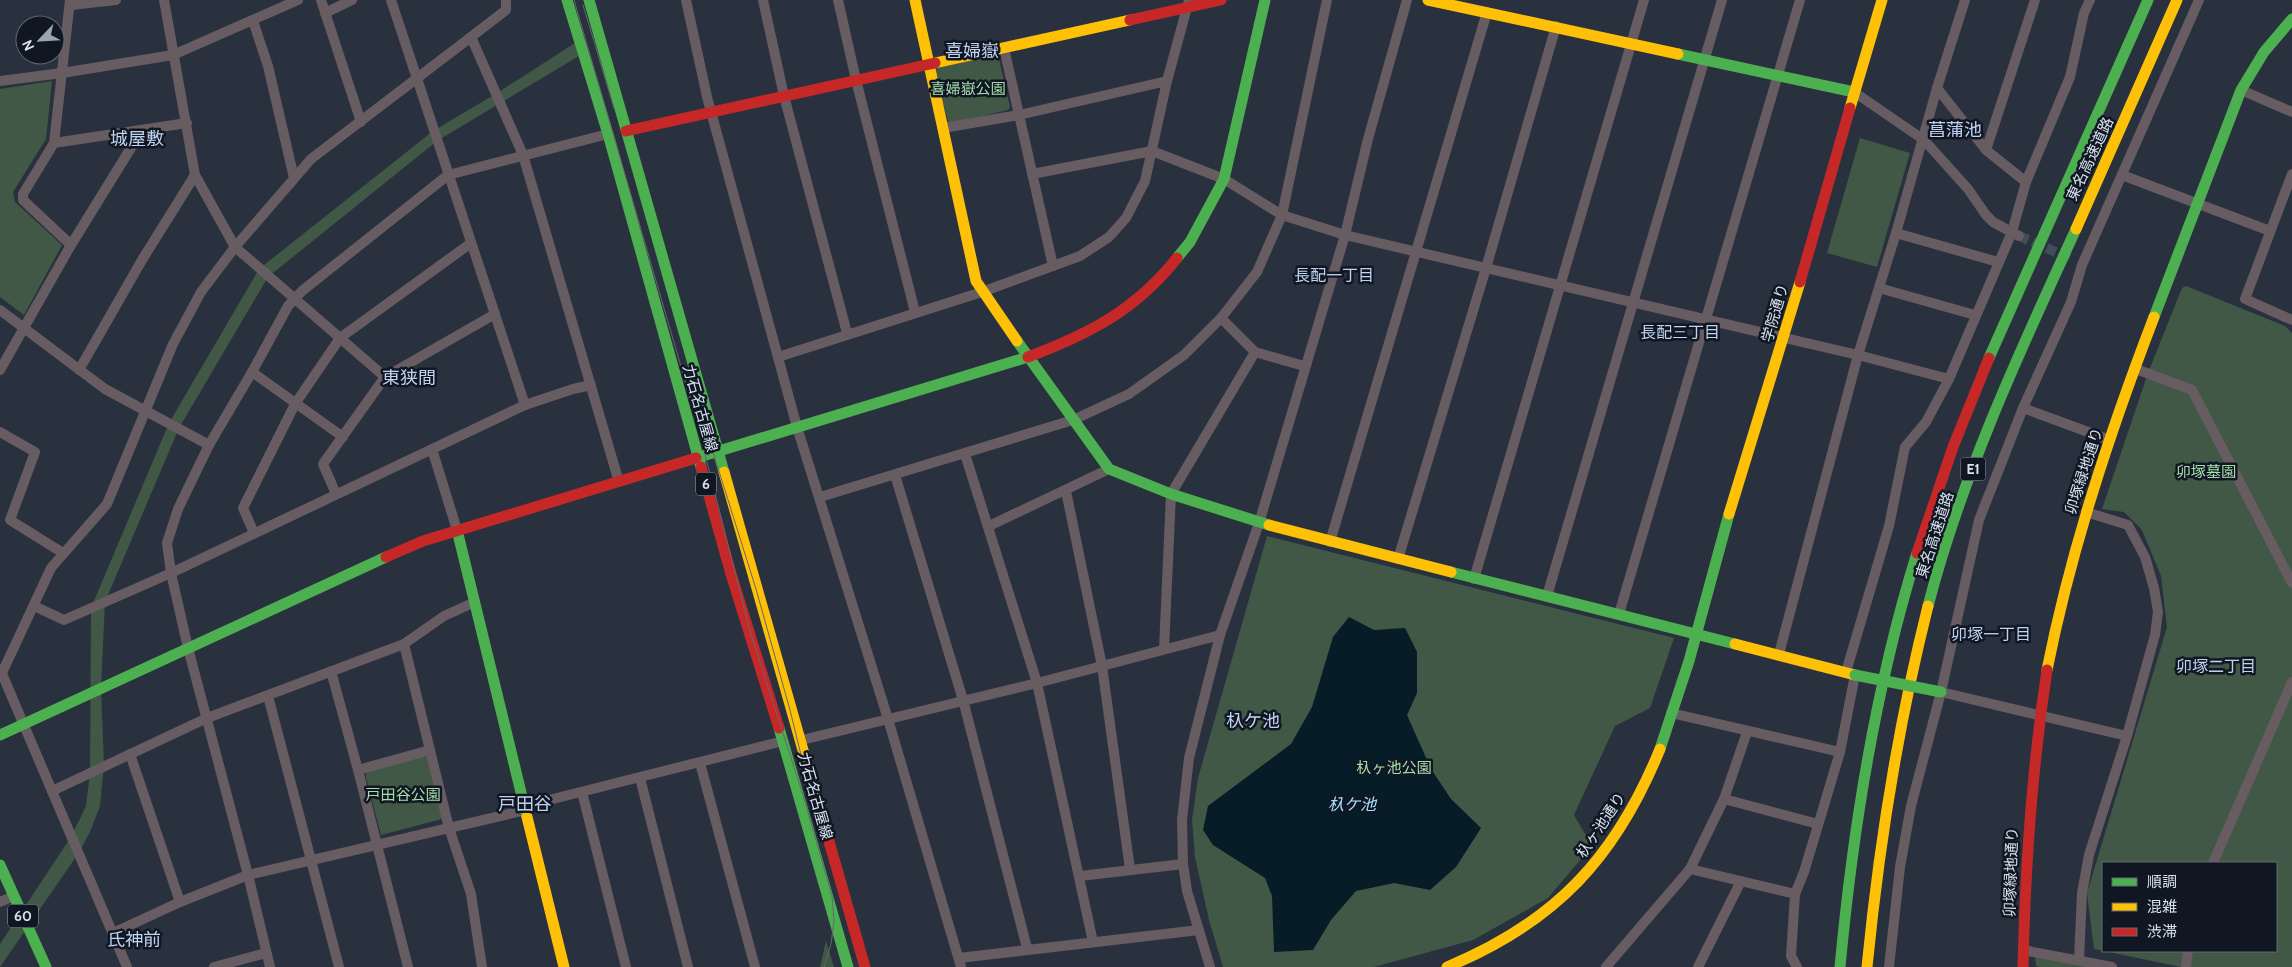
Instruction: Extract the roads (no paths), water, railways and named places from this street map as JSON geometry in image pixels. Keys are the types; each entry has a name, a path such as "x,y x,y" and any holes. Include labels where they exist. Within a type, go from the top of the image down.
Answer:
{"main road":[{"name":"力石名古屋線","path":"567,0 608,134 734,585 783,741 848,967"},
{"name":"力石名古屋線","path":"589,0 866,967"},
{"path":"915,0 976,281 1028,357 1110,469 1171,494 1259,523 1850,673 1940,692"},
{"path":"626,131 711,114 784,96 1004,48 1188,3 1221,0"},
{"path":"0,735 373,561 424,541 568,495 698,458 1028,357 1088,333 1130,306 1161,278 1190,242 1224,179 1265,0"},
{"path":"1428,0 1556,26 1630,45 1854,92"},
{"name":"学院通り","path":"1697,634 1731,508 1784,337 1882,0"},
{"name":"東名高速道路","path":"1840,967 1851,855 1862,780 1879,698 1923,533 1954,446 2023,277 2105,100 2148,0"},
{"name":"東名高速道路","path":"1868,967 1880,850 1902,721 1923,628 1946,543 1975,462 2046,291 2177,0"},
{"name":"卯塚緑地通り","path":"2023,967 2029,798 2040,715 2055,634 2086,512 2136,369 2241,90 2277,33 2292,19"},
{"path":"457,530 564,967"},
{"name":"杁ヶ池通り","path":"1447,967 1470,963 1520,930 1582,879 1612,841 1632,811 1653,764 1697,634"},
{"name":"60","path":"0,865 46,967"}],"street":[{"path":"71,245 23,200 23,194 54,142 70,2 116,0"},
{"path":"164,0 195,175 235,247 385,377"},
{"path":"0,81 62,73 173,54 298,0"},
{"path":"321,0 360,122"},
{"path":"325,14 352,0"},
{"path":"391,0 525,405"},
{"path":"127,967 1,671 52,568 107,504 183,324 201,292 235,247 311,159 506,10 506,0"},
{"path":"686,0 711,114 797,427 888,719 960,962 1027,948 1199,930"},
{"path":"763,0 784,96 847,333"},
{"path":"838,0 856,80 915,312"},
{"path":"820,497 1073,420 1129,394 1184,355 1221,318 1257,272 1282,215 1327,0"},
{"path":"1210,967 1186,891 1183,864 1182,820 1189,758 1220,635 1259,523 1304,366 1345,235 1368,139 1407,0"},
{"path":"1474,579 1644,0"},
{"path":"1547,596 1722,0"},
{"path":"1619,614 1800,0"},
{"path":"1778,654 1858,354 1896,234 1964,0"},
{"path":"1986,150 2035,0"},
{"path":"1798,967 1791,956 1795,894 1840,752 1850,673 1888,526 1905,447 1926,422 1949,379 1998,262 2016,234 2026,182 2070,77 2084,13 2090,0"},
{"path":"1889,967 1900,867 1911,806 1940,692 1979,520 2023,408 2071,302 2078,263 2122,176 2199,0"},
{"path":"778,357 847,333 982,292 1053,266 1087,251 1109,237 1126,218 1145,181 1167,81 1188,3"},
{"path":"1330,542 1487,12"},
{"path":"253,21 268,66 294,178"},
{"path":"1398,559 1486,268 1556,26"},
{"path":"471,37 523,155 618,482"},
{"path":"1004,48 1053,266"},
{"path":"943,128 1019,115 1167,81"},
{"path":"1937,88 1986,150 2026,182"},
{"path":"2241,90 2292,112"},
{"path":"1854,92 1924,140 1968,189 1986,215 1993,222 2016,234"},
{"path":"54,142 186,123"},
{"path":"0,370 71,245 142,130"},
{"path":"270,967 248,875 188,648 171,573 167,543 171,528 209,445 288,306 295,298 448,175 608,134"},
{"path":"1032,174 1152,151 1224,179 1282,215 1345,235 1858,354 1949,379"},
{"path":"2292,174 2245,299 2292,320"},
{"path":"79,370 142,260 195,175"},
{"path":"2122,176 2270,231"},
{"path":"1896,234 1998,262"},
{"path":"254,533 243,508 295,404 340,338 471,243"},
{"path":"1879,288 1975,316"},
{"path":"0,310 105,388 145,412 209,445"},
{"path":"336,494 323,464 385,377 495,314"},
{"path":"1221,318 1255,352 1304,366"},
{"path":"1164,649 1171,494 1255,352"},
{"path":"2136,369 2192,390 2292,583"},
{"path":"252,372 343,437"},
{"path":"34,606 64,620 171,573 525,405 591,385"},
{"path":"2023,408 2110,440"},
{"path":"0,432 35,452 10,520 63,553"},
{"path":"432,449 457,530"},
{"path":"966,454 1037,684 1094,942"},
{"path":"989,526 1110,469"},
{"path":"895,475 963,700 1027,948"},
{"path":"1066,491 1102,666 1130,869"},
{"path":"2079,960 2082,893 2089,855 2127,736 2155,634 2158,612 2154,588 2145,557 2128,525 2086,512"},
{"path":"52,791 206,718 404,644 444,616 475,602"},
{"path":"802,740 963,700 1037,684 1220,635"},
{"path":"404,644 449,828 471,894 482,967"},
{"path":"331,671 378,845 408,967"},
{"path":"2213,862 2292,682"},
{"path":"1940,692 2127,736"},
{"path":"268,696 340,967"},
{"path":"1671,713 1840,752"},
{"path":"1606,967 1690,868 1724,799 1747,732"},
{"path":"112,933 180,902 248,875 526,810 537,803 783,741"},
{"path":"358,770 430,750"},
{"path":"130,754 180,902"},
{"path":"700,763 755,967"},
{"path":"640,778 688,967"},
{"path":"582,792 626,967"},
{"path":"1724,799 1818,824"},
{"path":"1080,876 1183,864"},
{"path":"1690,868 1795,894"},
{"path":"1698,967 1741,882"},
{"path":"0,902 14,896"},
{"path":"2023,950 2112,967"},
{"path":"2186,967 2188,952"},
{"path":"214,967 266,953"}],"water":[{"name":"杁ケ池","path":"1349,617 1374,630 1405,628 1417,652 1417,693 1407,715 1431,769 1451,799 1481,828 1456,867 1430,890 1394,883 1356,891 1331,920 1313,950 1274,952 1272,896 1265,878 1213,845 1203,830 1208,806 1291,744 1312,707 1333,637"}],"tunnel":[{"path":"2019,236 2074,260"}],"tram line":[{"path":"574,0 694,411 750,631 803,795 832,896 834,921 831,944 824,967"},
{"path":"583,5 614,108"},
{"path":"712,449 756,589 790,710 812,800"}],"district":[{"name":"喜婦嶽","path":"972,51"},
{"name":"菖蒲池","path":"1955,130"},
{"name":"城屋敷","path":"137,139"},
{"name":"長配一丁目","path":"1334,275"},
{"name":"長配三丁目","path":"1680,332"},
{"name":"東狭間","path":"409,378"},
{"name":"卯塚一丁目","path":"1991,634"},
{"name":"卯塚二丁目","path":"2216,666"},
{"name":"杁ケ池","path":"1253,721"},
{"name":"戸田谷","path":"525,804"},
{"name":"氏神前","path":"134,940"}],"park label":[{"name":"喜婦嶽公園","path":"968,89"},
{"name":"卯塚墓園","path":"2206,472"},
{"name":"杁ヶ池公園","path":"1394,768"},
{"name":"戸田谷公園","path":"403,795"}]}
